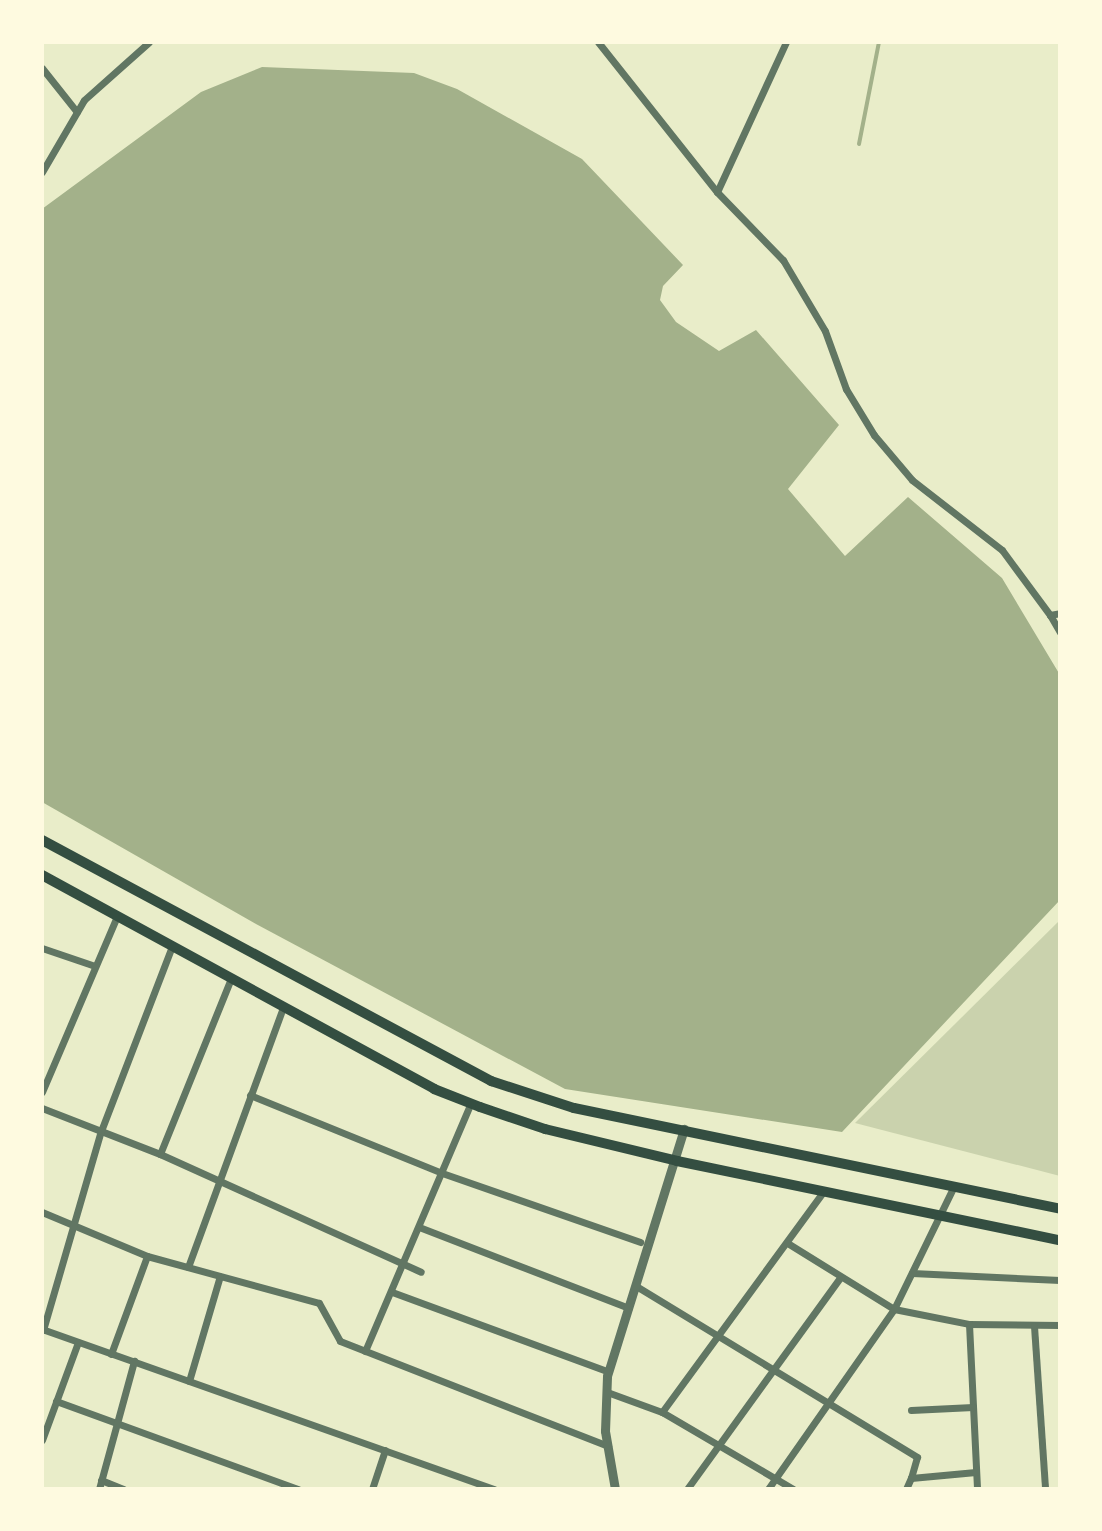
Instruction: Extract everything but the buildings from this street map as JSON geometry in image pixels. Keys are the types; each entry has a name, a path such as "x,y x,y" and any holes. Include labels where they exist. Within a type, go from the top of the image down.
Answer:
{"main road":[{"path":"42,840 491,1081 574,1108 1060,1209"},
{"path":"42,875 434,1089 471,1103 545,1129 677,1161 1060,1240"}],"street":[{"path":"42,172 77,112 119,64 149,42"},
{"path":"598,42 717,192 783,260 825,331 846,389 874,435 912,480 1002,550 1060,632"},
{"path":"717,192 786,42"},
{"path":"42,68 77,112"},
{"path":"1050,615 1060,613"},
{"path":"42,1092 117,916"},
{"path":"172,946 101,1131 43,1329 495,1489"},
{"path":"42,948 95,966"},
{"path":"160,1154 231,978"},
{"path":"188,1267 283,1007"},
{"path":"250,1095 442,1173 640,1242"},
{"path":"365,1351 471,1103"},
{"path":"42,1108 218,1179 405,1260 421,1272"},
{"path":"615,1489 608,1446 609,1372 677,1161 684,1129"},
{"path":"768,1489 833,1403 894,1309 954,1186"},
{"path":"662,1412 789,1244 824,1191"},
{"path":"42,1212 147,1256 319,1303 336,1338 608,1446"},
{"path":"419,1227 629,1308"},
{"path":"789,1244 894,1309 969,1324 1060,1325"},
{"path":"111,1354 147,1256"},
{"path":"912,1273 1060,1280"},
{"path":"189,1381 220,1276"},
{"path":"687,1489 840,1278"},
{"path":"636,1286 777,1368 917,1457 906,1489"},
{"path":"392,1292 609,1372"},
{"path":"969,1324 977,1489"},
{"path":"1034,1326 1045,1489"},
{"path":"42,1440 78,1342"},
{"path":"99,1489 134,1361"},
{"path":"607,1392 662,1412 793,1489"},
{"path":"56,1401 118,1420 298,1489"},
{"path":"911,1410 973,1407"},
{"path":"372,1489 385,1450"},
{"path":"911,1478 976,1472"},
{"path":"101,1480 123,1489"}],"shaded area":[{"path":"262,67 414,73 457,89 582,159 683,265 663,286 660,300 676,322 719,351 756,330 839,425 788,489 845,556 908,497 1002,578 1060,675 1060,900 842,1132 565,1089 256,924 42,802 42,209 201,92"},
{"path":"1060,920 1060,1176 855,1123"}],"waterway":[{"path":"859,144 879,42"}]}
